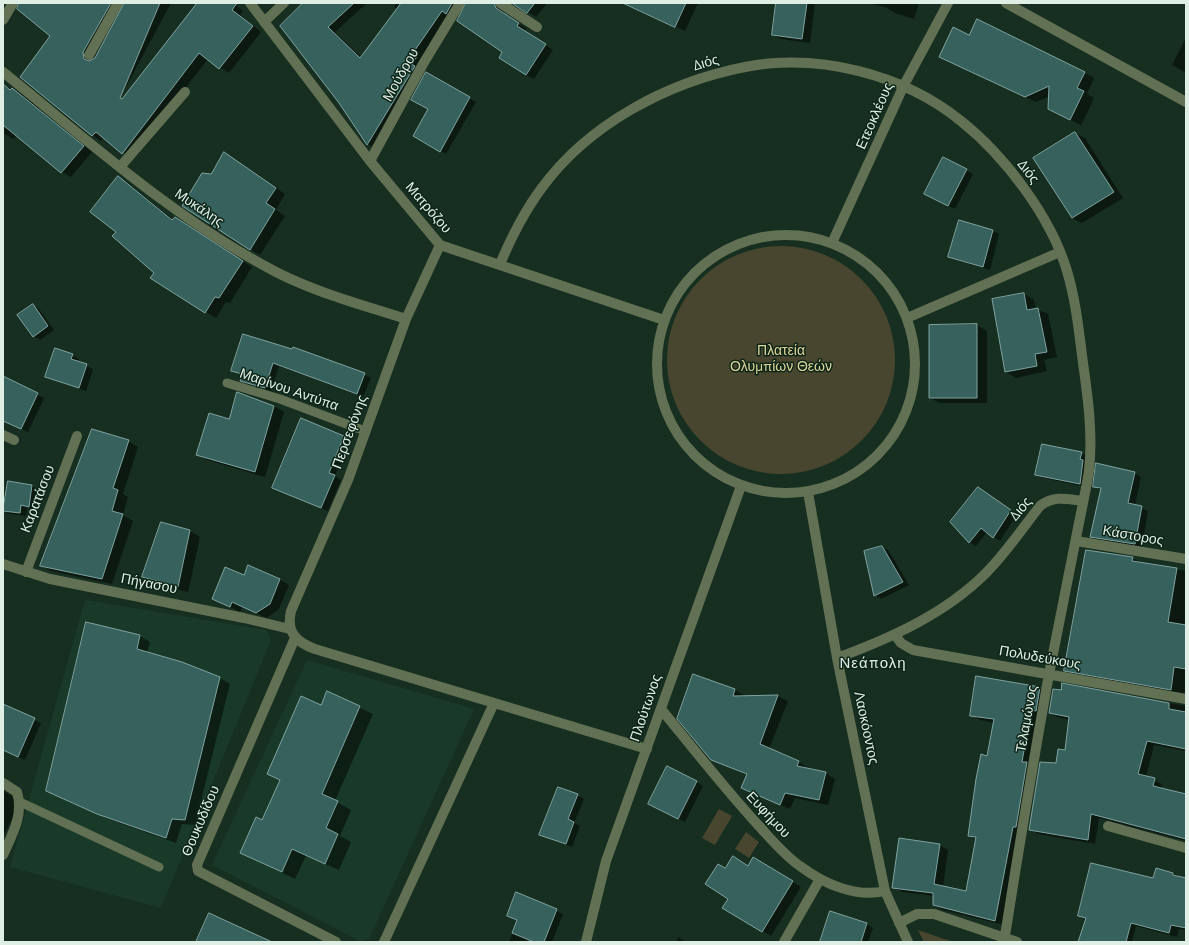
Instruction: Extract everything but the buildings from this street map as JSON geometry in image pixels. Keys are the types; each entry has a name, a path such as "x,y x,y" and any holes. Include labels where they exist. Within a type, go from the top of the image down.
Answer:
{"street":[{"path":"3,20 13,3"},
{"path":"89,55 118,3"},
{"name":"Ματρόζου","path":"250,3 370,161 440,245 664,320"},
{"path":"264,22 284,3"},
{"name":"Μούδρου","path":"370,161 423,64 460,3"},
{"path":"500,3 536,27"},
{"name":"Ετεοκλέους","path":"832,243 904,85 948,3"},
{"path":"1006,3 1186,102"},
{"name":"Διός","path":"500,264 531,203 563,162 580,146 609,125 665,92 719,72 771,64 812,65 870,73 904,85 953,114 995,152 1036,208 1060,252 1075,304 1088,398 1090,456 1083,501 1059,498 1045,502 1040,506 1002,556 970,587 929,616 895,635 837,658"},
{"name":"Μυκάλης","path":"3,72 178,212 276,272 312,288 406,319"},
{"path":"120,167 185,92"},
{"path":"793,235 816,238 832,243 856,255 877,272 894,294 907,318 913,343 915,369 911,394 903,419 890,440 874,459 854,474 832,485 808,492 774,493 741,486 720,475 700,461 684,444 671,424 662,399 657,373 658,346 664,320 674,299 688,280 705,263 724,250 746,241 769,236 793,235"},
{"name":"Περσεφόνης","path":"292,634 291,611 336,511 406,319 440,245"},
{"path":"907,318 1060,252"},
{"path":"3,435 14,440"},
{"name":"Καρατάσου","path":"26,572 77,436"},
{"name":"Πλούτωνος","path":"586,942 602,874 647,749 660,708 741,486"},
{"name":"Λαοκόοντος","path":"808,492 837,658 885,891 908,942"},
{"name":"Τελαμώνος","path":"1004,940 1049,674 1083,501"},
{"name":"Κάστορος","path":"1076,541 1186,559"},
{"name":"Πήγασου","path":"3,564 57,580 244,618 292,634 315,649 647,749"},
{"name":"Θουκυδίδου","path":"292,634 197,865 198,871 336,942"},
{"name":"Πολυδεύκους","path":"895,635 901,643 913,650 1186,699"},
{"path":"384,942 494,703"},
{"name":"Ευφήμου","path":"660,708 725,788 776,845 800,867 820,879 856,892 866,894 885,891"},
{"path":"3,782 18,797 20,809 14,830 3,855"},
{"path":"1108,826 1186,848"},
{"path":"784,942 820,879"},
{"path":"899,923 917,914 934,914 1004,940 1017,942"}],"lane":[{"name":"Μαρίνου Αντύπα","path":"227,384 280,399 365,431"},
{"path":"18,797 159,867"}],"shaded area":[{"path":"85,600 266,630 271,640 161,908 10,867"},
{"path":"307,660 474,709 369,939 360,941 212,865"}],"green space":[{"name":"Πλατεία Ολυμπίων Θεών","path":"781,246 814,251 835,260 853,272 869,288 881,306 890,327 895,360 890,393 881,414 869,432 853,448 835,460 814,469 781,474 748,469 727,460 709,448 693,432 681,414 672,393 667,360 672,327 681,306 693,288 709,272 727,260 748,251"},
{"path":"719,809 732,816 715,845 702,838"},
{"path":"746,832 759,842 749,858 735,849"},
{"path":"918,930 953,942 924,942"}],"district":[{"name":"Νεάπολη","path":"873,664"}]}
